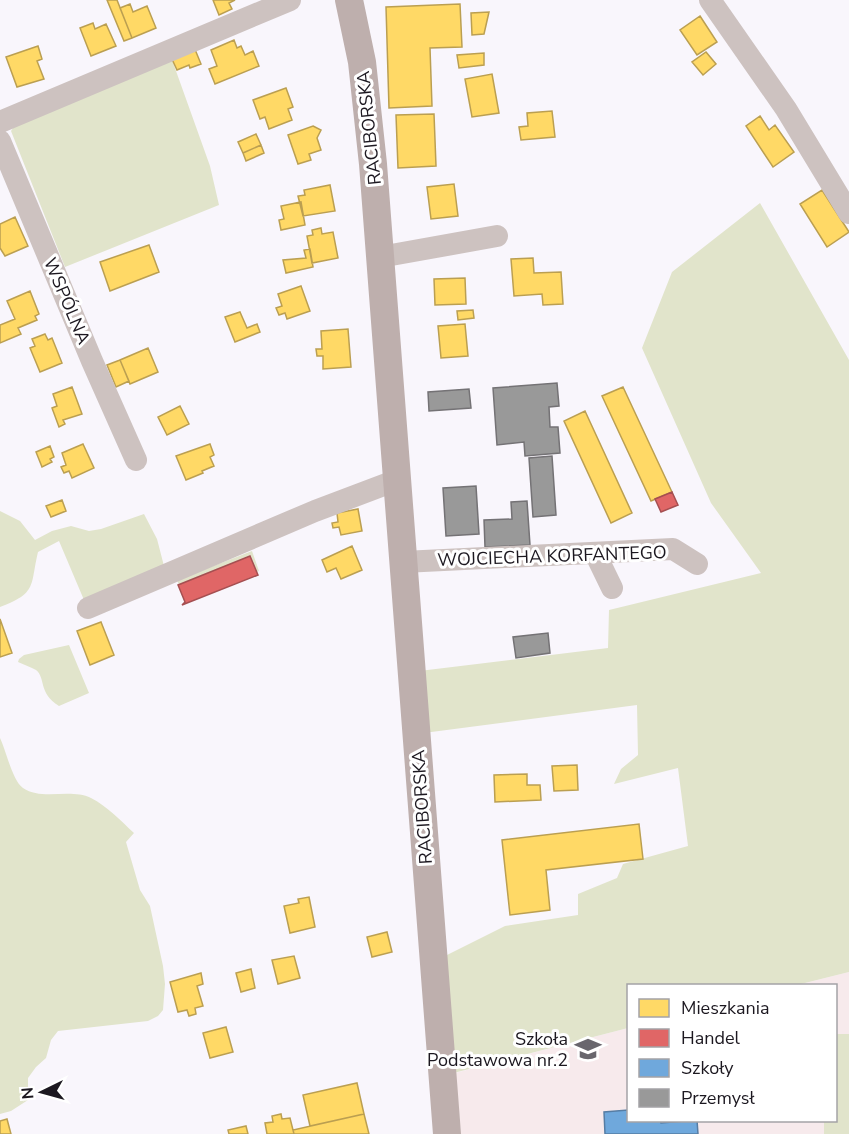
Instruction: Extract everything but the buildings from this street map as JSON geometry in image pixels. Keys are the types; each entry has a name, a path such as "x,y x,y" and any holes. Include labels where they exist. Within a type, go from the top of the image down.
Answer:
{"main road":[{"name":"RACIBORSKA","path":"349,0 362,62 373,164 447,1134"}],"street":[{"path":"0,122 290,0"},
{"path":"710,0 786,109 849,213"},
{"name":"WSPÓLNA","path":"0,141 79,331 136,460"},
{"path":"380,257 497,236"},
{"path":"88,608 315,511 397,480"},
{"name":"WOJCIECHA KORFANTEGO","path":"403,562 673,549 697,564"},
{"path":"595,553 612,588"}],"shaded area":[{"name":"Szkoła Podstawowa nr.2","path":"849,972 849,1134 461,1134 455,1073 627,1028 627,1122 837,1122 837,984 801,984"}],"green space":[{"path":"171,57 210,166 219,205 65,267 11,131 19,119"},
{"path":"760,203 849,360 849,972 801,984 627,984 627,1028 442,1076 433,962 505,926 578,915 578,894 617,878 623,864 688,846 678,768 614,784 621,769 638,755 637,705 416,734 411,672 608,648 609,610 761,573 711,503 642,348 672,272"},
{"path":"0,511 20,521 35,540 52,531 71,526 89,531 144,514 157,539 164,566 84,600 59,541 38,552 27,592 0,607"},
{"path":"252,551 259,571 185,600 177,580"},
{"path":"69,645 89,693 59,706 48,696 39,673 18,662 24,655"},
{"path":"0,738 12,772 23,788 39,794 74,794 91,798 108,809 134,833 126,842 140,890 150,906 165,984 163,1010 158,1016 148,1021 58,1031 51,1040 46,1058 28,1078 28,1100 11,1111 0,1114"},
{"path":"837,1034 849,1034 849,1134 824,1134 824,1122 837,1122"}],"place":[{"name":"Szkoła Podstawowa nr.2","path":"588,1049"}]}
